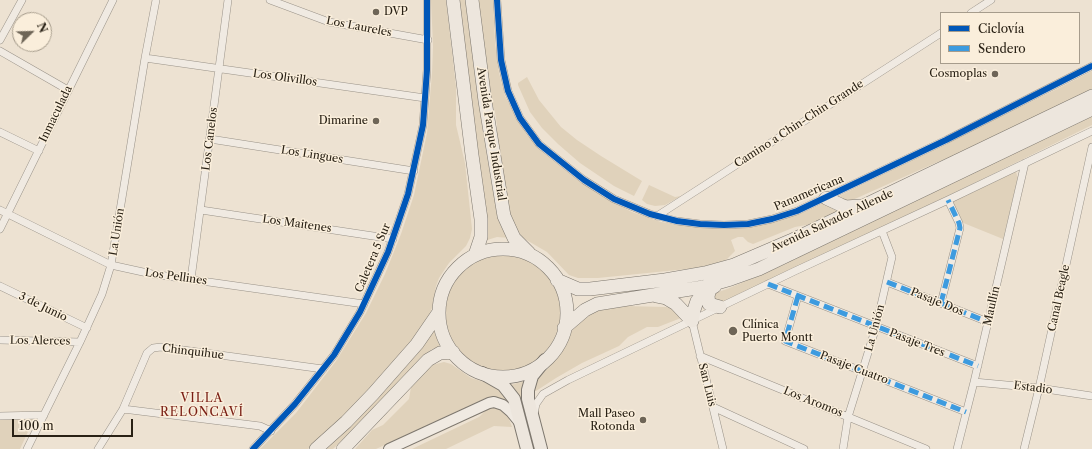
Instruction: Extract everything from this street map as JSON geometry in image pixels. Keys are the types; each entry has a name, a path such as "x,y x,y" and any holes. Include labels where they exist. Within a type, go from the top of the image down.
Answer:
{"highway":[{"name":"Avenida Parque Industrial","path":"454,0 481,219 481,237 476,255"},
{"name":"Avenida Parque Industrial","path":"472,0 485,101 504,216 514,238 534,257"},
{"name":"Avenida Salvador Allende","path":"557,280 578,289 590,289 665,280 705,273 734,265 790,242 1092,96"},
{"name":"Avenida Salvador Allende","path":"564,328 580,313 590,307 605,302 703,286 731,279 764,266 1092,109"},
{"path":"826,198 846,207 864,206"},
{"path":"505,249 520,251 534,257 547,267 557,280 562,291 566,316 560,340 545,360 534,368 515,376 498,377 482,373 466,364 453,352 445,340 440,326 439,312 443,289 449,278 461,265 485,251 505,249"},
{"path":"692,321 698,301 704,293 731,279"},
{"path":"710,289 708,296 710,304 720,307"},
{"path":"655,295 666,298 676,304 692,321"},
{"path":"316,449 346,422 373,394 417,344 439,312"},
{"path":"343,449 428,360 440,353 453,352"}],"main road":[{"path":"541,449 528,399 530,383 536,370 545,360"},
{"path":"482,373 503,385 512,394 517,407 527,449"}],"street":[{"path":"0,40 22,0"},
{"name":"Inmaculada","path":"0,229 113,0"},
{"name":"La Unión","path":"27,449 87,328 102,294 111,265 156,0"},
{"name":"Los Canelos","path":"191,279 228,0"},
{"name":"Los Laureles","path":"270,0 329,22 428,40"},
{"name":"Caletera 5 Sur","path":"253,449 271,431 323,369 344,340 364,304 393,239 405,205 414,171 423,125 428,40 427,0"},
{"name":"Panamericana","path":"497,0 503,74 508,91 513,104 528,130 545,149 592,185 625,204 657,216 700,224 744,224 768,220 787,214 826,198 1092,66"},
{"path":"973,12 991,0"},
{"name":"Camino a Chin-Chin Grande","path":"657,216 940,34"},
{"path":"0,51 68,90"},
{"name":"Los Olivillos","path":"145,58 425,98"},
{"path":"534,422 534,408 539,398 543,394 581,373 948,200 1092,130"},
{"path":"0,132 39,151"},
{"name":"Los Lingues","path":"210,140 414,171"},
{"name":"Canal Beagle","path":"1024,449 1039,388 1092,147"},
{"name":"Maullín","path":"957,449 978,366 1025,163"},
{"path":"941,303 960,228 948,200"},
{"name":"Los Pellines","path":"0,210 111,265 152,274 364,304"},
{"name":"Los Maitenes","path":"200,210 393,239"},
{"name":"La Unión","path":"843,449 848,417 876,327 892,257 882,231"},
{"name":"Pasaje Dos","path":"887,282 988,322"},
{"name":"Pasaje Tres","path":"768,284 978,366"},
{"name":"3 de Junio","path":"0,286 87,328"},
{"name":"Pasaje Cuatro","path":"798,296 785,340 966,412"},
{"name":"San Luis","path":"692,321 723,449"},
{"name":"Los Alerces","path":"0,340 80,342"},
{"name":"Chinquihue","path":"98,449 122,409 147,353 153,348 161,347 323,369"},
{"name":"Los Aromos","path":"700,356 926,449"},
{"name":"Estadio","path":"974,382 1039,388 1092,396"},
{"path":"389,449 494,402 499,403 508,409 522,426"},
{"path":"713,407 804,449"},
{"path":"122,409 260,426 271,431"},
{"path":"0,416 44,415"}],"shaded area":[{"path":"431,0 446,0 456,87 456,125 465,163 472,229 470,238 466,246 449,263 439,278 432,308 426,323 375,385 324,436 308,449 260,449 296,413 336,361 366,313 385,274 401,234 414,195 427,133 433,46"},
{"path":"458,0 467,0 483,133 490,174 497,207 510,238 497,237 484,241"},
{"path":"476,0 493,0 495,43 499,73 505,96 528,136 545,154 578,180 605,198 632,212 661,222 703,228 743,228 766,224 802,213 824,203 841,210 812,224 795,227 753,244 748,242 743,237 738,237 731,240 735,251 726,260 714,265 598,278 578,278 569,275 547,252 523,238 511,221 497,149 497,125 495,112 488,95"},
{"path":"1092,71 1092,89 953,156 848,202 837,197 1061,87"},
{"path":"527,77 539,100 561,127 601,156 642,181 634,196 614,186 580,163 542,128 530,112 518,85 518,83"},
{"path":"1092,115 1092,125 948,196 718,304 710,297 715,293 786,264"},
{"path":"1013,172 1016,172 1018,178 1003,239 961,222 952,202"},
{"path":"649,185 675,197 681,196 665,205 655,206 647,204 642,200"},
{"path":"503,253 525,258 536,263 552,279 557,290 562,312 557,334 552,345 536,361 525,366 503,371 481,366 470,361 454,345 449,334 444,312 449,290 454,279 470,263 481,258"},
{"path":"625,306 672,308 681,318 658,327 647,327 628,337 619,346 582,363 534,391 536,381 559,356 568,341 571,332 585,317 601,309"},
{"path":"433,328 440,347 432,349 421,358 361,422 333,449 323,449"},
{"path":"444,362 451,364 471,378 494,385 501,389 513,409 500,398 486,398 376,449 355,449 372,430 383,425 409,399 411,387 432,365"},
{"path":"525,381 535,449 510,385"},
{"path":"491,406 500,408 507,413 512,427 494,426 446,449 412,449 479,417"},
{"path":"0,419 32,419 33,421 20,449 0,449"}],"marked path":[{"path":"941,303 960,228 948,200"},
{"path":"887,282 988,322"},
{"path":"768,284 978,366"},
{"path":"798,296 785,341 966,412"}],"cycle path":[{"path":"253,449 295,404 334,355 360,312 388,252 408,194 423,125 427,70 427,0"},
{"path":"497,0 501,60 508,91 520,118 539,144 584,180 614,199 650,214 677,221 700,224 748,224 772,219 797,211 946,140 1092,66"}],"place":[{"name":"DVP","path":"376,12"},
{"name":"Cosmoplas","path":"995,74"},
{"name":"Dimarine","path":"376,121"},
{"name":"Clínica Puerto Montt","path":"733,331"},
{"name":"Mall Paseo Rotonda","path":"643,420"}],"district":[{"name":"VILLA RELONCAVÍ","path":"202,406"}]}
